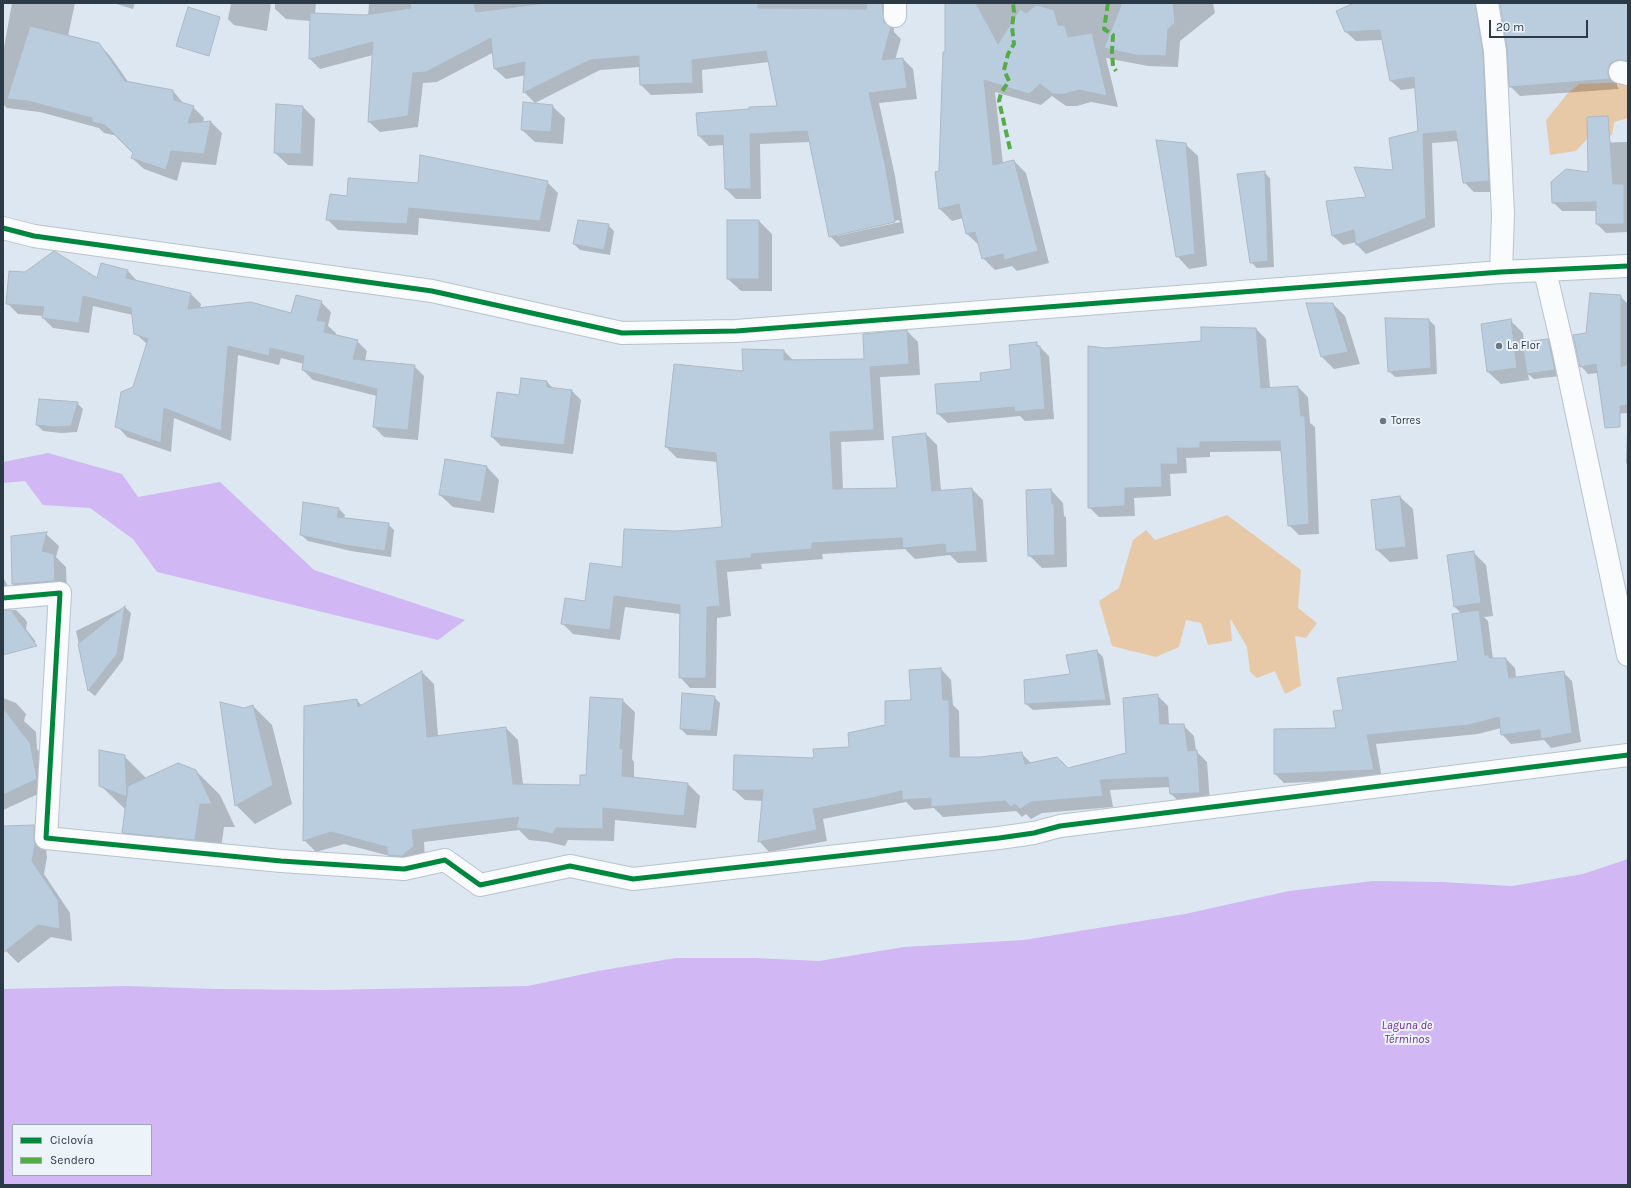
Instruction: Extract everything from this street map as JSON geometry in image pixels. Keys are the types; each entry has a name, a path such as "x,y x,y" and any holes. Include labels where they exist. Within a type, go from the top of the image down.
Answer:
{"street":[{"path":"1487,3 1495,50 1503,214 1500,272"},
{"path":"3,228 34,236 432,291 622,333 736,331 1500,272 1628,266"},
{"path":"1545,271 1563,348 1628,655"},
{"path":"3,598 60,593 46,838 281,860 404,869 445,860 480,885 570,866 633,879 673,875 1013,836 1034,833 1060,826 1628,755"}],"shaded area":[{"path":"1628,82 1628,118 1614,122 1612,135 1587,139 1576,151 1550,155 1546,120 1568,93 1579,84"},
{"path":"1227,515 1301,570 1298,608 1317,623 1306,638 1295,636 1301,686 1285,694 1275,671 1257,678 1250,672 1247,647 1230,618 1232,641 1208,645 1201,623 1186,620 1179,647 1156,657 1112,646 1099,601 1119,588 1133,540 1146,530 1155,540"}],"water":[{"path":"48,453 122,474 138,497 220,482 314,570 465,620 438,640 157,572 133,539 90,508 43,505 25,481 3,483 3,462"},
{"name":"Laguna de Términos","path":"1628,859 1628,1185 3,1185 3,989 126,986 326,990 528,986 598,971 676,958 755,958 819,961 904,947 1024,940 1185,914 1289,891 1373,881 1442,882 1512,886 1583,874"}],"building":[{"path":"410,3 474,3 476,12 547,3 758,3 758,8 866,9 867,3 882,3 884,22 891,27 882,60 903,58 907,88 869,93 885,164 895,222 829,237 807,131 750,134 751,189 725,189 723,135 698,136 696,113 749,109 749,107 777,106 766,51 692,60 693,83 640,85 639,56 590,60 523,93 525,62 494,69 491,38 426,72 413,73 408,116 368,122 373,42 309,59 310,13 365,15 411,8"},
{"path":"945,3 976,3 998,44 1020,9 1026,13 1036,5 1054,10 1058,25 1065,26 1068,37 1092,33 1107,96 1079,90 1064,94 1053,94 1040,84 1029,94 984,80 993,165 1014,160 1038,251 1004,260 1003,254 982,259 975,232 966,234 959,204 939,209 935,172 939,171 943,52 945,52"},
{"path":"1122,3 1173,3 1175,23 1168,29 1166,56 1135,55 1104,48"},
{"path":"1354,3 1475,3 1483,52 1489,181 1463,183 1456,131 1423,134 1426,218 1356,245 1354,230 1332,236 1326,201 1366,197 1354,167 1393,170 1389,138 1418,131 1414,77 1390,81 1380,30 1345,32 1336,11"},
{"path":"1500,3 1628,3 1628,61 1617,60 1611,63 1608,69 1610,79 1509,87 1507,49"},
{"path":"188,7 220,17 209,56 176,46"},
{"path":"30,26 99,43 125,81 173,90 174,100 194,106 188,123 211,121 204,154 171,151 166,170 131,158 133,153 105,125 92,122 92,118 28,101 7,99"},
{"path":"523,102 553,105 551,132 521,130"},
{"path":"276,104 303,106 301,154 274,153"},
{"path":"1608,116 1613,184 1624,184 1624,224 1596,224 1596,202 1552,203 1551,182 1566,169 1588,172 1587,117"},
{"path":"1156,140 1186,143 1195,254 1176,257"},
{"path":"420,155 548,181 540,221 409,208 407,224 326,220 330,194 347,196 348,178 418,183"},
{"path":"1265,171 1268,261 1250,263 1237,174"},
{"path":"578,220 609,224 604,250 573,244"},
{"path":"727,220 759,220 759,279 727,279"},
{"path":"54,251 97,278 101,263 128,270 126,278 191,293 188,309 251,302 291,313 296,295 322,301 317,320 326,322 324,332 358,340 353,359 415,365 408,430 373,427 377,389 302,370 304,356 270,348 269,356 228,346 221,431 164,408 161,443 115,427 121,392 133,387 148,339 134,334 131,308 83,296 79,323 42,318 44,307 6,304 9,271 25,272"},
{"path":"1590,293 1621,295 1621,367 1628,364 1628,405 1620,406 1620,427 1605,428 1596,364 1580,367 1573,335 1586,333"},
{"path":"1306,303 1333,303 1348,352 1321,357"},
{"path":"1385,318 1429,319 1431,368 1388,372"},
{"name":"La Flor","path":"1511,319 1517,368 1487,372 1481,324"},
{"path":"1201,327 1256,328 1261,388 1298,386 1301,416 1305,416 1309,524 1288,526 1280,441 1200,442 1200,448 1177,448 1178,464 1161,464 1162,487 1125,488 1125,506 1088,508 1088,346 1106,348 1201,341"},
{"path":"907,330 909,364 870,367 874,430 830,432 833,489 897,488 892,437 926,433 932,491 972,488 977,551 946,553 945,544 903,548 902,538 812,543 812,549 751,554 751,558 716,561 720,606 707,607 706,678 679,678 680,605 614,596 610,630 561,624 565,598 585,601 590,563 622,567 624,529 676,531 722,527 716,453 665,447 674,364 743,371 742,349 784,350 784,360 864,359 863,334"},
{"path":"1548,339 1555,370 1527,374 1522,342"},
{"path":"1037,342 1037,346 1040,346 1045,409 1015,412 1014,407 937,414 935,384 981,381 980,373 1011,369 1009,345"},
{"path":"521,378 547,381 547,387 572,390 564,445 491,437 497,392 519,395"},
{"path":"39,399 78,402 71,426 54,427 36,425"},
{"path":"445,459 487,466 481,502 439,495"},
{"path":"1051,489 1052,504 1054,504 1055,555 1028,556 1026,490"},
{"path":"1400,496 1406,547 1376,550 1371,500"},
{"path":"303,502 339,508 337,517 389,523 385,551 344,545 300,535"},
{"path":"47,532 42,551 54,554 55,581 12,584 11,536"},
{"path":"1474,551 1481,603 1454,607 1447,555"},
{"path":"125,606 117,654 88,691 78,644"},
{"path":"3,610 11,610 37,646 3,655"},
{"path":"1479,610 1485,655 1489,655 1489,658 1506,658 1509,678 1564,671 1572,733 1541,739 1540,730 1501,735 1499,717 1469,725 1367,735 1374,770 1274,774 1274,729 1336,728 1333,711 1343,710 1337,678 1458,661 1452,614"},
{"path":"1097,650 1106,700 1025,704 1024,680 1070,674 1066,655"},
{"path":"941,668 943,700 949,700 950,757 980,757 1022,752 1025,764 1057,757 1068,768 1126,753 1123,698 1158,694 1160,724 1184,724 1188,751 1197,750 1200,793 1170,794 1168,777 1100,780 1103,796 1031,802 1020,809 1015,804 1011,807 1005,801 931,807 931,798 902,800 902,791 813,809 817,830 758,842 763,790 733,790 734,755 814,758 813,749 849,747 848,733 885,725 885,701 911,700 909,670"},
{"path":"422,671 427,737 506,727 513,784 580,785 580,775 586,775 590,697 623,699 620,749 623,748 622,776 688,783 684,816 603,808 603,829 556,828 553,834 516,828 519,817 412,830 414,846 402,856 388,855 387,847 331,832 303,841 304,706 357,699 358,707"},
{"path":"682,693 715,696 711,731 680,729"},
{"path":"220,702 244,708 253,705 273,785 235,806"},
{"path":"3,708 30,743 37,779 3,795"},
{"path":"99,750 125,755 127,797 99,786"},
{"path":"178,763 196,770 212,804 200,804 195,840 122,833 128,786"},
{"path":"34,825 35,844 32,861 58,900 60,929 38,925 3,953 3,826"}],"marked path":[{"path":"1010,149 999,101 1001,93 1009,81 1004,70 1008,54 1014,44 1012,27 1014,12 1013,3"},
{"path":"1108,3 1104,29 1113,35 1113,66 1116,71"}],"cycle path":[{"path":"3,228 34,236 432,291 622,333 736,331 1501,272 1628,266"},
{"path":"3,598 60,593 46,838 281,861 404,869 445,860 480,885 570,866 633,879 999,838 1034,833 1060,826 1628,755"}],"place":[{"name":"La Flor","path":"1499,346"},
{"name":"Torres","path":"1383,421"}]}
